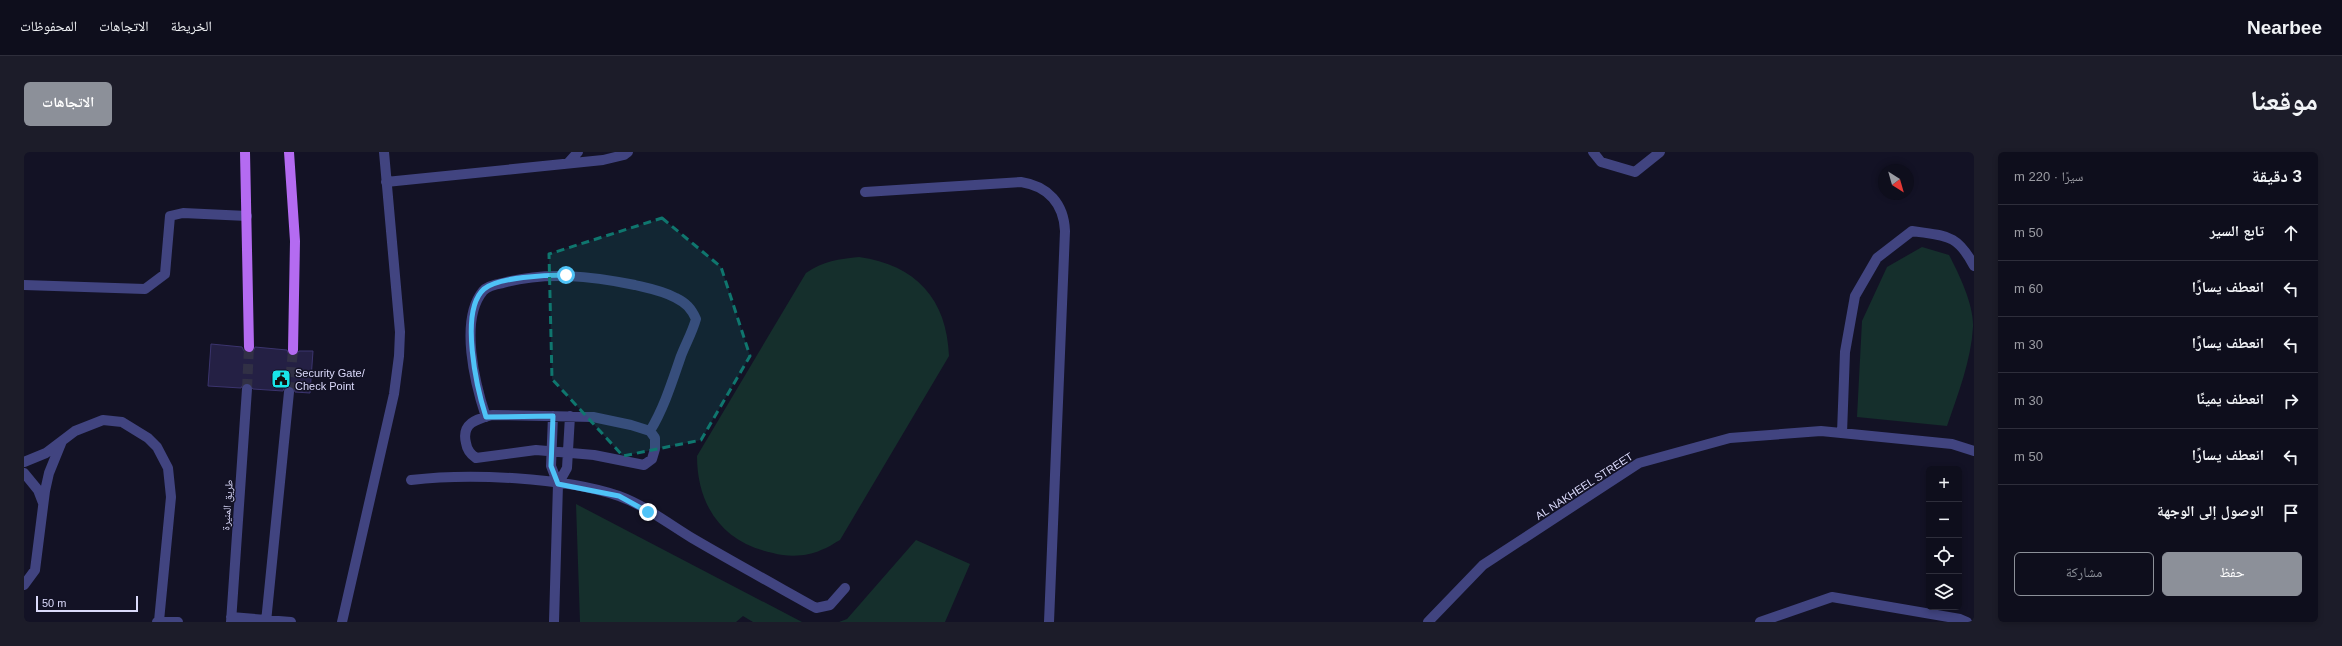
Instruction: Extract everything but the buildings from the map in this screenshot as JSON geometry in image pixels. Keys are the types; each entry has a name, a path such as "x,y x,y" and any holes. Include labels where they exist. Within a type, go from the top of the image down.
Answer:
{"main road":[{"path":"245,152 249,347"},
{"path":"289,152 295,241 293,350"}],"street":[{"path":"342,622 394,394 400,356 400,332 384,152"},
{"path":"568,163 578,152"},
{"path":"386,182 603,160 624,155 628,152"},
{"path":"1593,152 1601,162 1634,172 1660,152"},
{"path":"865,192 1021,182 1041,187 1051,194 1062,210 1066,231 1049,622"},
{"path":"24,285 145,289 165,274 170,216 183,213 247,216"},
{"path":"1842,433 1845,352 1855,296 1877,258 1912,231 1949,236 1966,250 1974,266"},
{"path":"486,417 472,358 472,324 478,299 484,289 518,278 566,275 617,281 650,289 674,297 690,307 696,319 692,336 682,353 659,416 650,431"},
{"name":"طريق المنيرة","path":"231,620 247,389"},
{"path":"266,621 289,392"},
{"path":"553,416 551,466 558,484 554,622"},
{"path":"558,484 567,468 570,416"},
{"path":"570,416 593,417 632,425 650,431 655,438 655,449 652,459 644,465 594,455 536,450 476,458 470,455 467,448 465,430 477,419 486,417 570,416"},
{"path":"24,462 46,453 75,430 88,424 103,420 122,422 148,438 163,457 168,468 171,497 158,621 178,622"},
{"name":"AL NAKHEEL STREET","path":"1428,622 1483,565 1639,463 1730,438 1821,431 1952,444 1974,451"},
{"path":"24,585 35,570 43,503 49,473 62,441"},
{"path":"24,473 36,487 43,503"},
{"path":"411,480 460,476 558,484 600,491 632,502 751,573 816,608 830,605 845,588"},
{"path":"1760,622 1832,597 1960,619 1967,622"},
{"path":"231,620 291,622"}],"highlighted area":[{"path":"662,218 721,267 750,356 701,440 623,456 552,379 549,254"}],"green space":[{"path":"1922,247 1949,255 1965,290 1973,318 1972,340 1967,365 1947,426 1857,417 1862,321 1887,267"},
{"path":"859,257 879,261 897,268 912,277 925,288 935,302 942,318 947,336 949,356 840,540 824,549 810,554 797,556 773,553 755,548 740,541 716,520 702,491 698,474 697,456 806,273 831,261"},
{"path":"576,504 802,622 753,622 743,616 736,622 580,622"},
{"path":"916,540 970,564 945,622 839,622 847,619"}],"tunnel":[{"path":"247,389 249,347"},
{"path":"289,392 293,350"}],"place":[{"name":"Security Gate/ Check Point","path":"281,379"}],"route":[{"path":"566,275 544,275 518,278 484,289 478,299 472,324 472,358 481,402 486,417 492,415 553,416 551,466 558,484 576,486 619,496 648,512"}]}
